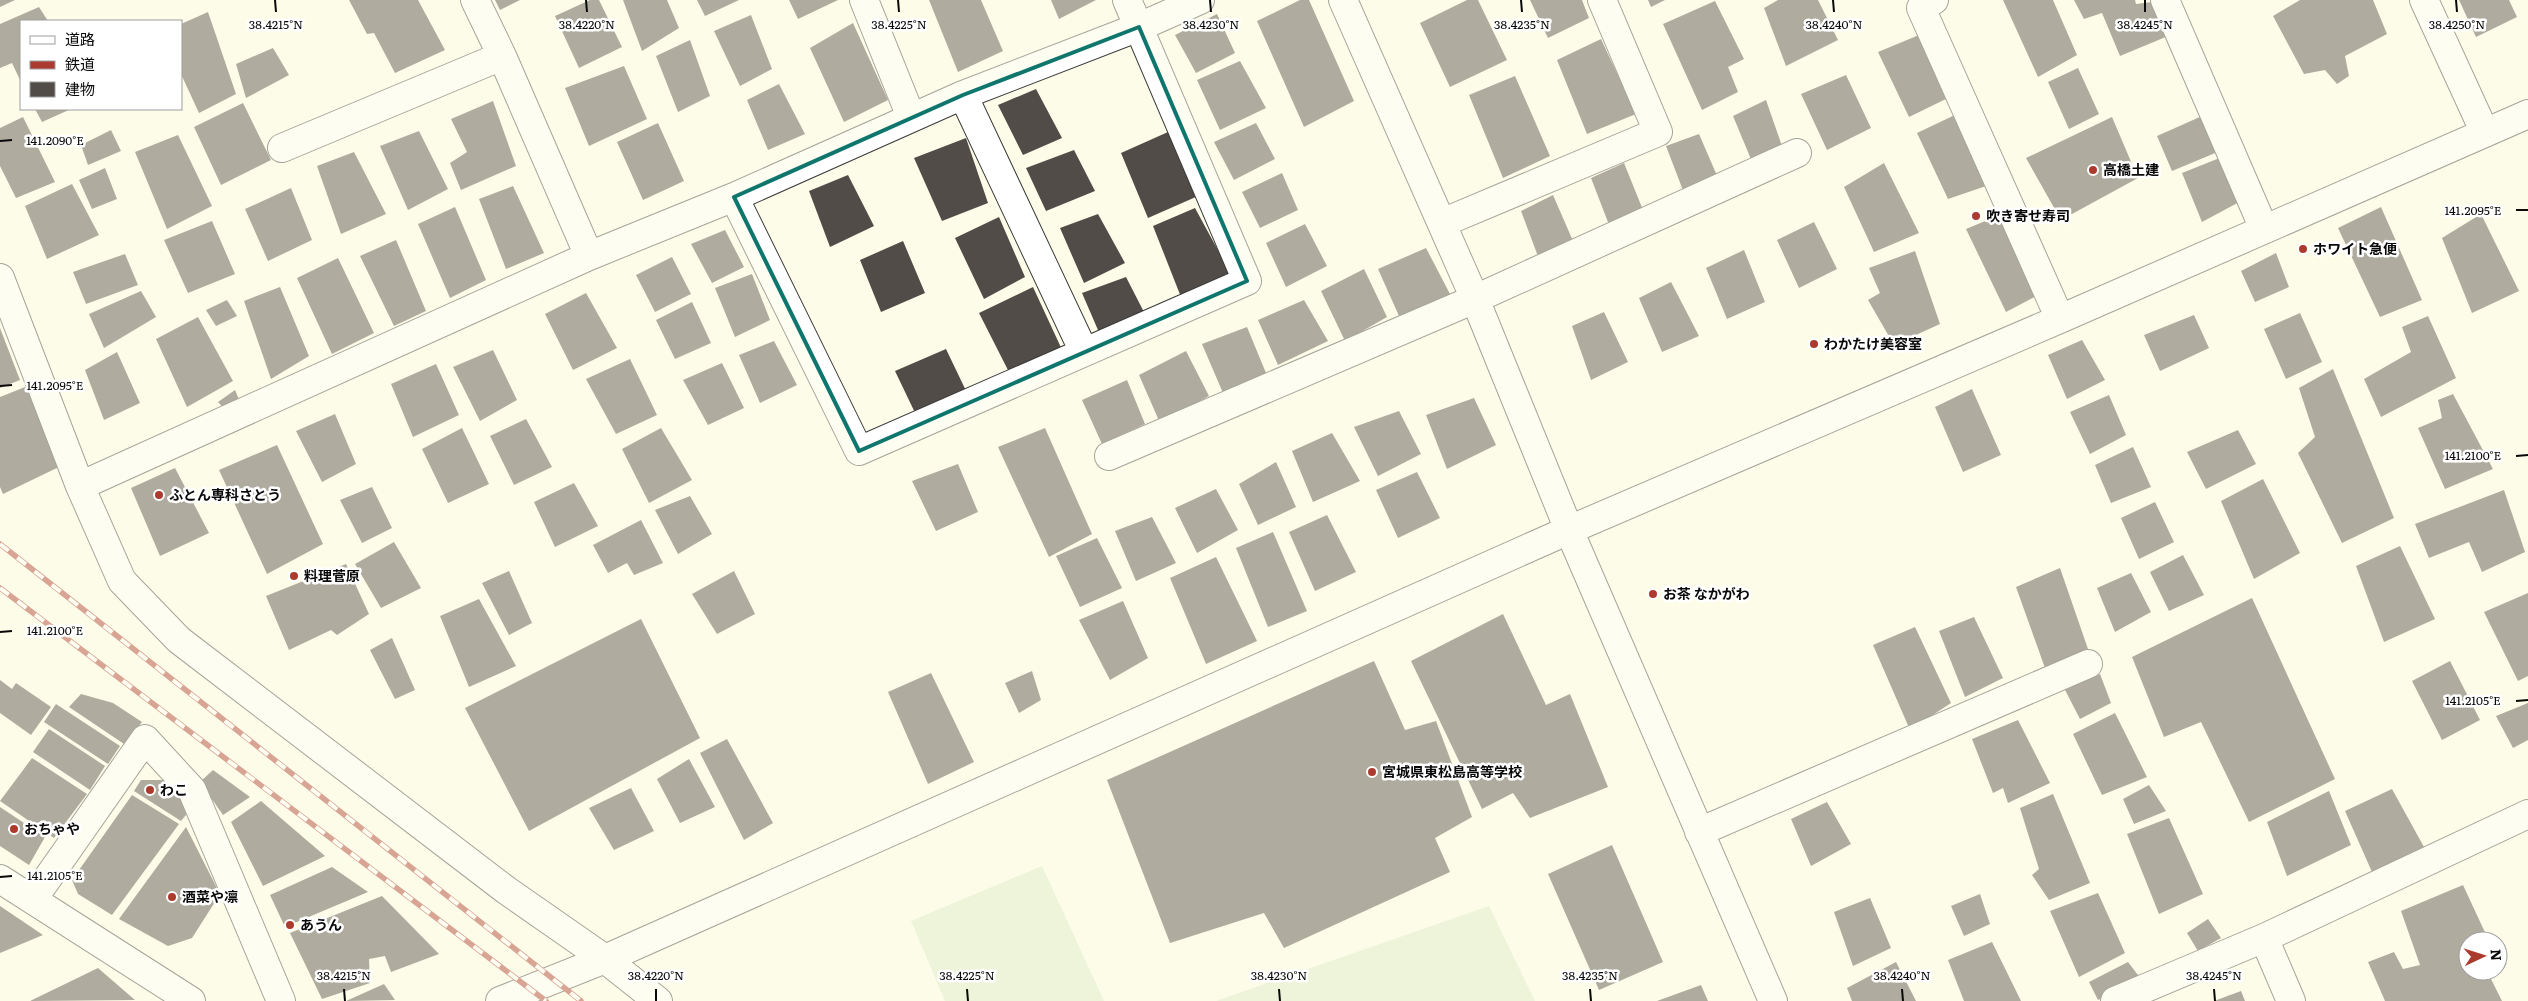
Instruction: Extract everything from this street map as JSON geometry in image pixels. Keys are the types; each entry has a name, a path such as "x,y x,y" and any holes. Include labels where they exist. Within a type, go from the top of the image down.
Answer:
{"street":[{"path":"474,0 502,56 590,256"},
{"path":"864,0 911,117"},
{"path":"734,197 859,451 1247,280 1127,0"},
{"path":"80,486 590,256 734,197 963,95 1139,27 1200,0"},
{"path":"1343,0 1475,299 1569,530 1773,1001"},
{"path":"1442,223 1658,132 1602,0"},
{"path":"1934,0 1921,8 2060,319"},
{"path":"2165,0 2264,229"},
{"path":"2424,0 2485,133"},
{"path":"282,148 502,56"},
{"path":"963,95 1084,352"},
{"path":"500,1001 605,959 1569,530 2060,319 2528,114"},
{"path":"1109,456 1475,299 1797,153"},
{"path":"0,278 80,486 122,581 179,640 506,890 605,959 658,1001"},
{"path":"1699,832 2088,664"},
{"path":"33,899 145,739 192,790 281,1001"},
{"path":"2115,1001 2264,938 2528,814"},
{"path":"0,879 191,1001"},
{"path":"2264,938 2291,1001"}],"highlighted area":[{"path":"1139,27 1247,281 859,451 734,197 963,95"}],"green space":[{"path":"1042,866 1104,1001 945,1001 911,921"},
{"path":"1489,906 1535,1001 1216,1001"}],"building":[{"path":"0,0 15,0 0,7"},
{"path":"349,0 418,0 445,50 395,73 374,33 367,34"},
{"path":"495,0 520,0 500,10"},
{"path":"590,0 599,0 622,47 579,68 555,16"},
{"path":"623,0 667,0 679,28 642,51"},
{"path":"697,0 739,0 705,16"},
{"path":"789,0 838,0 798,19"},
{"path":"929,0 981,0 1003,51 958,72"},
{"path":"1051,0 1096,0 1059,19"},
{"path":"1300,0 1309,0 1354,101 1304,127 1257,21"},
{"path":"1467,0 1478,0 1507,60 1450,87 1420,23"},
{"path":"1530,0 1582,0 1589,18 1548,38"},
{"path":"1648,0 1665,0 1651,7"},
{"path":"1778,0 1818,0 1838,40 1786,66 1764,8"},
{"path":"2003,0 2053,0 2077,55 2038,77"},
{"path":"2074,0 2135,0 2136,4 2152,2 2168,36 2120,56 2102,13 2084,19"},
{"path":"2300,0 2373,0 2387,34 2345,56 2349,76 2337,84 2325,70 2304,74 2273,16"},
{"path":"2459,0 2509,0 2517,17 2476,37"},
{"path":"1715,1 1744,59 1728,67 1738,92 1702,110 1663,24"},
{"path":"39,7 47,20 20,20 20,80 12,63 0,68 0,24"},
{"path":"208,12 236,94 199,113 182,76 182,24"},
{"path":"1217,14 1235,53 1196,73 1175,35"},
{"path":"751,15 772,69 740,86 714,31"},
{"path":"853,23 888,100 844,122 810,48"},
{"path":"1919,35 1948,98 1909,117 1878,52"},
{"path":"1601,39 1636,114 1587,134 1557,60"},
{"path":"690,40 710,96 678,112 656,56"},
{"path":"273,48 289,75 246,98 236,64"},
{"path":"1240,61 1266,108 1220,130 1197,80"},
{"path":"624,66 647,119 589,146 565,88"},
{"path":"2078,68 2099,114 2069,129 2048,82"},
{"path":"1846,75 1871,128 1827,150 1801,94"},
{"path":"1515,76 1550,156 1503,178 1469,95"},
{"path":"779,84 805,134 768,150 747,100"},
{"path":"1036,89 1062,138 1023,155 998,105"},
{"path":"1766,100 1783,149 1753,164 1733,116"},
{"path":"493,101 516,166 461,190 450,163 467,152 451,119"},
{"path":"243,103 271,160 221,185 194,127"},
{"path":"36,110 69,110 42,122"},
{"path":"1957,114 1989,185 1948,199 1917,133"},
{"path":"2202,116 2220,151 2172,171 2157,136"},
{"path":"23,117 55,182 16,198 0,166 0,128"},
{"path":"2112,117 2138,178 2061,220 2026,158"},
{"path":"658,123 684,181 643,200 617,142"},
{"path":"1256,123 1275,159 1234,180 1214,142"},
{"path":"111,130 121,151 88,165 81,145"},
{"path":"419,131 448,189 408,210 380,146"},
{"path":"1168,132 1198,196 1148,218 1121,153"},
{"path":"1699,134 1718,178 1684,193 1666,146"},
{"path":"178,135 212,206 167,229 135,152"},
{"path":"966,138 988,203 942,221 914,158"},
{"path":"1074,150 1095,191 1046,211 1026,168"},
{"path":"354,152 386,214 341,234 317,166"},
{"path":"2222,157 2243,200 2202,222 2182,173"},
{"path":"1624,163 1645,215 1611,230 1591,178"},
{"path":"1884,163 1919,233 1874,252 1844,187"},
{"path":"105,168 117,199 92,209 79,180"},
{"path":"1282,173 1298,210 1260,228 1242,192"},
{"path":"848,175 874,226 830,247 809,191"},
{"path":"72,184 99,235 47,259 25,206"},
{"path":"513,186 544,253 506,269 479,199"},
{"path":"291,188 312,240 268,261 245,209"},
{"path":"1553,195 1573,241 1539,259 1521,211"},
{"path":"455,207 486,280 450,298 418,224"},
{"path":"2381,207 2422,300 2380,317 2338,228"},
{"path":"1195,208 1232,276 1181,297 1153,226"},
{"path":"1098,214 1125,263 1084,283 1060,228"},
{"path":"2002,214 2040,294 2006,312 1966,229"},
{"path":"2481,214 2519,291 2472,313 2442,238"},
{"path":"999,217 1025,277 984,299 955,238"},
{"path":"212,221 235,274 188,293 164,240"},
{"path":"1814,222 1837,269 1799,288 1777,240"},
{"path":"1305,224 1327,266 1286,287 1266,243"},
{"path":"725,230 744,267 712,283 691,244"},
{"path":"396,240 426,311 394,326 360,256"},
{"path":"903,241 925,293 881,312 860,260"},
{"path":"1426,248 1450,294 1399,316 1378,269"},
{"path":"1744,250 1765,302 1727,319 1706,268"},
{"path":"1915,251 1940,324 1894,345 1868,300 1880,293 1869,268"},
{"path":"2276,253 2289,287 2255,302 2241,271"},
{"path":"125,254 138,285 86,304 73,272"},
{"path":"672,257 691,294 655,312 636,275"},
{"path":"338,258 374,333 332,354 297,278"},
{"path":"1364,269 1387,317 1345,341 1321,291"},
{"path":"752,274 770,320 735,337 715,288"},
{"path":"1126,277 1146,316 1101,337 1082,293"},
{"path":"1671,282 1699,336 1662,352 1639,298"},
{"path":"280,287 309,356 271,379 244,301"},
{"path":"1033,287 1064,354 1011,376 979,313"},
{"path":"141,291 156,317 104,348 89,314"},
{"path":"586,293 617,348 573,370 545,314"},
{"path":"227,300 237,316 216,326 206,310"},
{"path":"1304,300 1328,341 1278,365 1258,320"},
{"path":"692,302 711,343 675,359 656,320"},
{"path":"1604,312 1628,362 1591,380 1572,326"},
{"path":"2300,313 2322,362 2286,379 2264,329"},
{"path":"2194,315 2209,348 2160,371 2144,335"},
{"path":"2428,316 2456,378 2381,417 2364,379 2411,352 2402,327"},
{"path":"198,317 233,381 187,407 156,339"},
{"path":"1247,327 1266,373 1223,393 1202,344"},
{"path":"0,328 20,380 0,388"},
{"path":"2082,340 2105,380 2067,399 2048,355"},
{"path":"774,341 797,385 760,403 739,355"},
{"path":"946,349 969,397 918,419 895,371"},
{"path":"493,350 517,400 480,421 453,367"},
{"path":"1186,351 1209,396 1160,423 1139,375"},
{"path":"117,352 140,403 104,420 85,370"},
{"path":"630,359 657,415 616,434 586,379"},
{"path":"722,363 744,408 708,425 683,380"},
{"path":"436,364 459,415 413,437 391,384"},
{"path":"2333,369 2394,518 2342,543 2298,453 2315,437 2299,388"},
{"path":"1127,380 1145,424 1102,444 1082,400"},
{"path":"30,385 61,466 3,494 0,487 0,397"},
{"path":"1972,389 2001,455 1963,472 1935,407"},
{"path":"235,390 241,404 226,411 218,402"},
{"path":"2453,394 2493,469 2445,489 2418,428 2442,418 2438,400"},
{"path":"2109,395 2126,435 2090,454 2070,412"},
{"path":"1474,398 1496,445 1447,469 1426,415"},
{"path":"1399,411 1421,454 1378,476 1354,427"},
{"path":"335,414 356,464 322,482 296,431"},
{"path":"526,419 552,467 514,485 490,436"},
{"path":"462,428 489,484 448,503 422,449"},
{"path":"661,428 692,480 649,503 622,449"},
{"path":"1045,428 1092,534 1049,557 998,447"},
{"path":"2238,430 2256,464 2206,489 2187,452"},
{"path":"1332,433 1360,481 1313,502 1292,451"},
{"path":"277,445 323,544 267,574 219,470"},
{"path":"2133,447 2151,487 2111,503 2095,465"},
{"path":"1276,462 1296,507 1258,525 1239,484"},
{"path":"958,464 978,512 936,531 912,481"},
{"path":"175,468 209,533 160,556 131,488"},
{"path":"1417,472 1440,518 1398,538 1376,490"},
{"path":"2263,479 2300,553 2254,579 2221,501"},
{"path":"574,483 598,526 555,547 534,502"},
{"path":"372,487 392,528 362,543 340,500"},
{"path":"1216,489 1238,530 1197,553 1175,508"},
{"path":"2504,490 2525,552 2482,572 2469,542 2429,558 2415,524"},
{"path":"690,496 712,534 678,554 655,510"},
{"path":"2155,502 2174,542 2139,559 2121,518"},
{"path":"1327,515 1356,572 1315,591 1289,532"},
{"path":"1152,517 1176,563 1136,581 1115,531"},
{"path":"641,520 663,563 634,575 627,563 608,573 593,545"},
{"path":"1273,532 1307,611 1268,627 1236,548"},
{"path":"1097,538 1122,588 1080,607 1056,556"},
{"path":"394,542 421,588 381,608 355,564"},
{"path":"2400,546 2435,619 2384,642 2356,566"},
{"path":"2183,555 2204,595 2169,611 2150,572"},
{"path":"1216,557 1257,641 1206,664 1170,578"},
{"path":"346,564 369,614 337,635 331,630 289,650 266,596"},
{"path":"2060,568 2088,649 2045,668 2016,587"},
{"path":"509,571 532,623 509,635 482,583"},
{"path":"734,571 755,614 717,634 692,594"},
{"path":"2131,573 2151,612 2115,632 2097,588"},
{"path":"2528,593 2528,676 2518,681 2484,612"},
{"path":"2252,598 2335,779 2249,822 2201,722 2164,737 2132,657"},
{"path":"479,599 516,666 469,687 440,616"},
{"path":"1123,601 1148,658 1110,680 1079,620"},
{"path":"1503,614 1546,705 1570,694 1608,787 1530,818 1513,793 1482,809 1411,661"},
{"path":"1974,617 2003,678 1965,697 1939,631"},
{"path":"641,619 700,738 529,831 465,708"},
{"path":"1915,627 1951,703 1910,730 1873,645"},
{"path":"392,638 415,690 395,699 370,650"},
{"path":"1374,661 1405,730 1436,721 1472,817 1435,838 1450,872 1284,948 1264,913 1170,943 1107,780"},
{"path":"2450,661 2480,720 2442,740 2412,681"},
{"path":"1032,671 1041,700 1019,713 1005,683"},
{"path":"931,673 974,762 928,784 888,692"},
{"path":"2100,674 2111,703 2080,719 2064,688"},
{"path":"0,680 12,689 16,683 51,707 31,735 0,713"},
{"path":"81,694 113,703 142,722 124,744 69,707"},
{"path":"2528,703 2528,740 2513,748 2496,716"},
{"path":"56,704 120,746 108,764 44,722"},
{"path":"2115,713 2147,777 2102,795 2073,734"},
{"path":"2018,720 2050,783 2008,803 2003,788 1993,793 1972,739"},
{"path":"49,729 105,766 90,790 33,752"},
{"path":"727,739 773,823 744,840 700,753"},
{"path":"32,758 87,794 54,838 0,801"},
{"path":"689,759 715,807 680,823 657,779"},
{"path":"213,770 250,797 223,815 200,782"},
{"path":"141,780 167,780 190,810 181,821 134,791"},
{"path":"2149,785 2166,811 2134,824 2123,799"},
{"path":"631,788 654,831 614,850 589,808"},
{"path":"2392,789 2424,847 2372,872 2345,811"},
{"path":"2329,791 2351,845 2287,876 2267,822"},
{"path":"2053,794 2090,883 2049,900 2032,875 2039,869 2020,808"},
{"path":"132,795 179,824 112,915 78,894 72,880"},
{"path":"261,801 325,856 263,886 231,822"},
{"path":"1827,802 1851,844 1811,866 1791,819"},
{"path":"0,807 45,837 29,865 0,846"},
{"path":"2169,818 2203,894 2159,914 2127,834"},
{"path":"186,827 220,894 192,938 168,946 119,919"},
{"path":"1612,845 1663,962 1599,990 1548,874"},
{"path":"332,867 368,892 285,927 270,895"},
{"path":"2463,885 2484,931 2458,931 2458,981 2492,981 2502,1001 2385,1001 2368,962 2394,952 2403,969 2420,965 2401,911"},
{"path":"2098,893 2125,953 2079,977 2050,911"},
{"path":"1980,894 1990,924 1964,936 1951,906"},
{"path":"382,896 439,954 391,972 385,956 369,959 370,983 322,999 290,933"},
{"path":"1870,898 1891,948 1853,966 1834,912"},
{"path":"0,906 43,935 0,953"},
{"path":"2208,919 2221,938 2198,951 2187,933"},
{"path":"1992,942 2021,1001 1964,1001 1948,960"},
{"path":"1896,962 1916,1001 1852,1001 1847,988"},
{"path":"2128,962 2141,979 2098,1000 2089,982"},
{"path":"98,968 135,1000 30,1001"},
{"path":"384,984 395,1000 346,1001"},
{"path":"1701,985 1708,1001 1657,1001"},
{"path":"2241,991 2245,1001 2214,1001"}],"railway":[{"path":"0,544 581,1001"},
{"path":"0,588 546,1001"}],"place":[{"name":"高橋土建","path":"2093,170"},
{"name":"吹き寄せ寿司","path":"1976,216"},
{"name":"ホワイト急便","path":"2303,249"},
{"name":"わかたけ美容室","path":"1814,344"},
{"name":"ふとん専科さとう","path":"159,495"},
{"name":"料理菅原","path":"294,576"},
{"name":"お茶 なかがわ","path":"1653,594"},
{"name":"宮城県東松島高等学校","path":"1372,772"},
{"name":"わこ","path":"150,790"},
{"name":"おちゃや","path":"14,829"},
{"name":"酒菜や凛","path":"172,897"},
{"name":"あうん","path":"290,925"}]}
